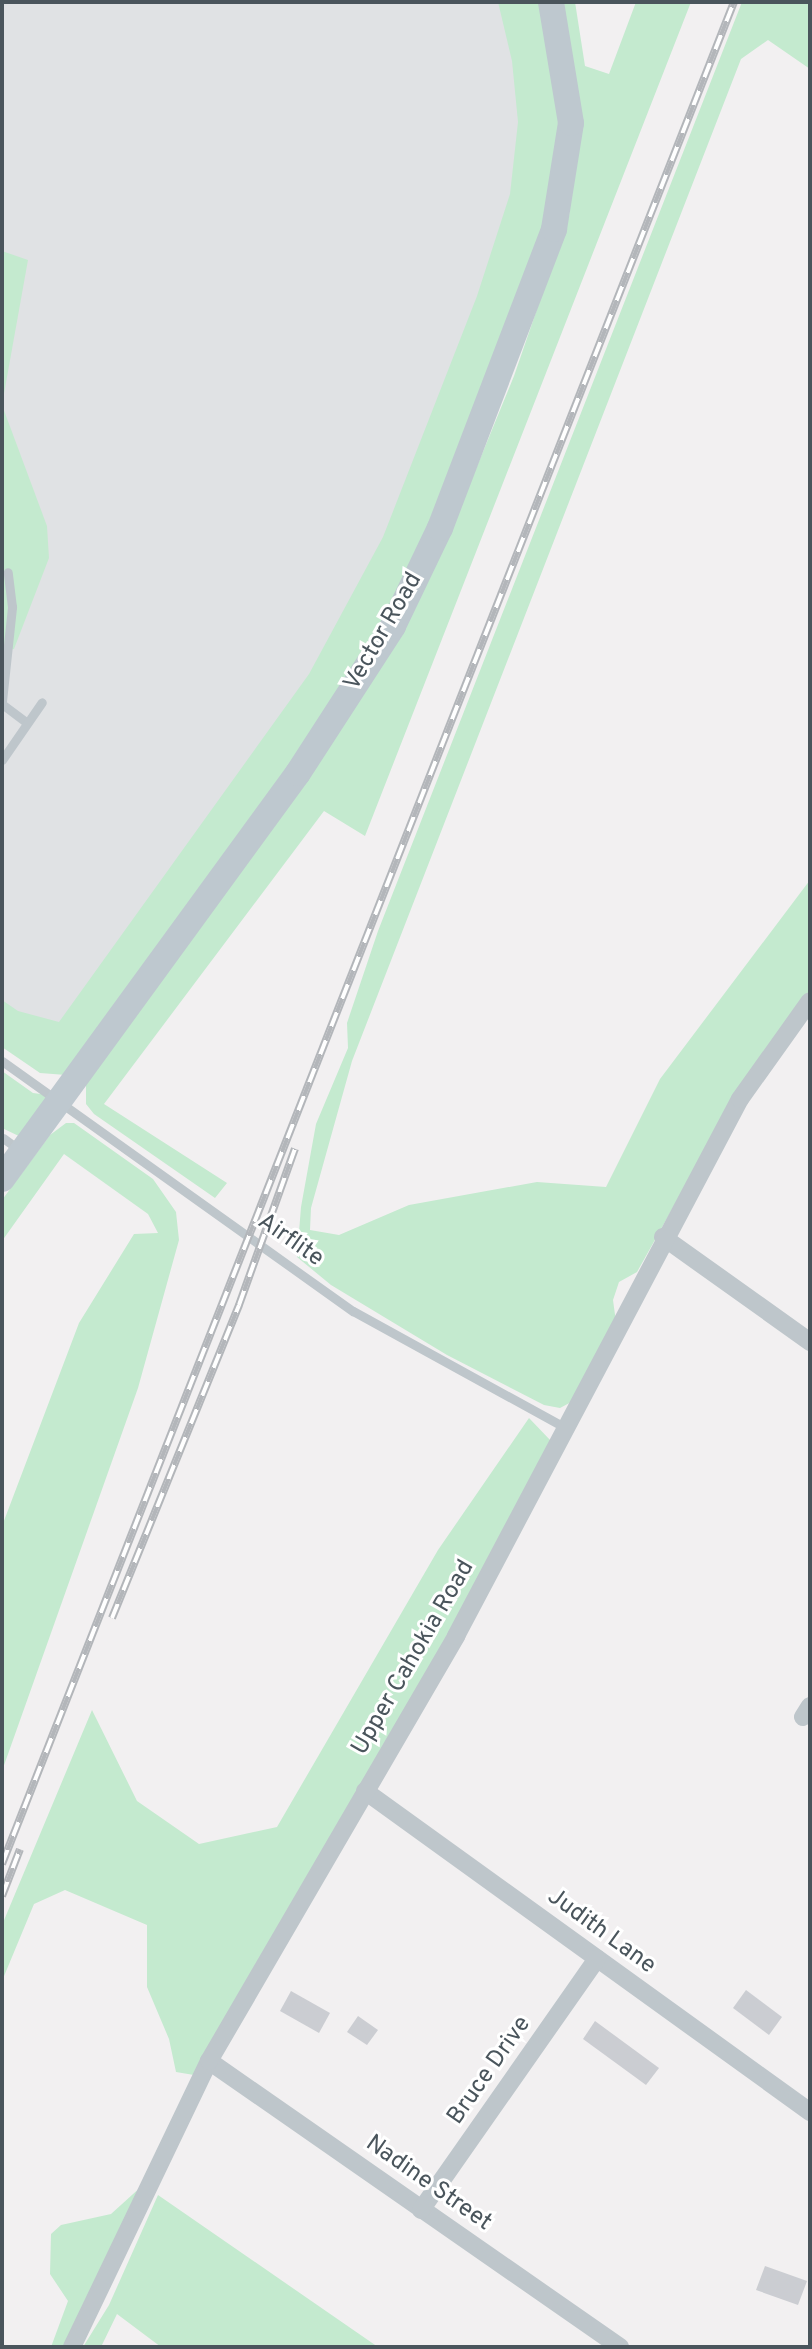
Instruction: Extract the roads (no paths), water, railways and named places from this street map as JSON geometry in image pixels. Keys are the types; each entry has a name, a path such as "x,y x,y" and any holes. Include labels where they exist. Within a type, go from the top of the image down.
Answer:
{"street":[{"name":"Vector Road","path":"2,1179 12,1145 56,1100 298,773 393,626 440,528 554,229 571,123 551,2"},
{"name":"Upper Cahokia Road","path":"72,2347 209,2061 569,1430 663,1237 740,1099 810,1001"},
{"path":"663,1237 810,1342"},
{"name":"Judith Lane","path":"365,1791 810,2112"},
{"name":"Bruce Drive","path":"421,2210 597,1959"},
{"name":"Nadine Street","path":"209,2061 620,2347"}],"lane":[{"path":"8,572 12,607 2,702 27,723"},
{"path":"2,760 42,702"},
{"name":"Airflite","path":"2,1061 353,1311 569,1430"}],"railway":[{"path":"2,1864 734,2"},
{"path":"112,1618 239,1305 295,1149"},
{"path":"2,1896 20,1849"}]}
